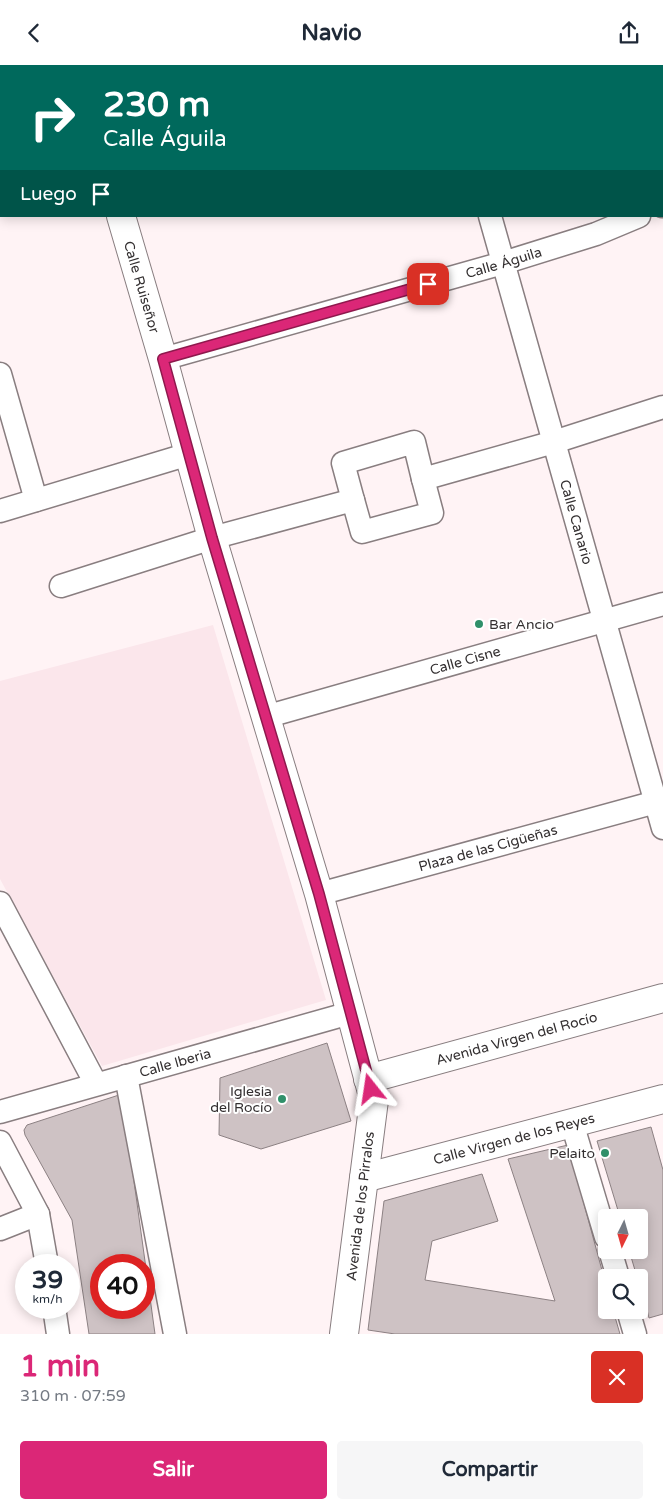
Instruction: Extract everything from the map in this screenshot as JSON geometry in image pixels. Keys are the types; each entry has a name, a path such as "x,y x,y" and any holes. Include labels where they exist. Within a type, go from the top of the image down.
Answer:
{"street":[{"name":"Calle Ruiseñor","path":"121,217 163,359 212,538 319,894 368,1079"},
{"name":"Calle Canario","path":"490,217 604,620 659,801 663,828"},
{"name":"Calle Águila","path":"163,359 503,263 596,234 637,217"},
{"path":"0,374 36,500"},
{"path":"423,479 554,442 663,407"},
{"path":"414,442 432,513 362,532 353,500 343,463 414,442"},
{"path":"0,511 189,454"},
{"path":"61,586 212,538 353,500"},
{"name":"Calle Cisne","path":"265,717 663,604"},
{"name":"Plaza de las Cigüeñas","path":"319,894 659,801"},
{"path":"0,903 96,1084"},
{"name":"Avenida Virgen del Rocío","path":"368,1079 663,998"},
{"name":"Calle Iberia","path":"0,1112 350,1013"},
{"path":"126,1076 175,1334"},
{"name":"Avenida de los Pirralos","path":"344,1334 374,1100 368,1079"},
{"name":"Calle Virgen de los Reyes","path":"364,1178 663,1099"},
{"path":"572,1123 598,1210"},
{"path":"0,1142 38,1214 45,1254"},
{"path":"0,1229 38,1214"},
{"path":"56,1319 58,1334"},
{"path":"631,1319 635,1334"}],"shaded area":[{"path":"213,625 326,1000 102,1066 0,879 0,681"}],"building":[{"name":"Iglesia del Rocío","path":"327,1043 351,1121 261,1149 219,1135 220,1078"},
{"path":"122,1094 144,1254 90,1254 90,1319 153,1319 155,1334 89,1334 80,1274 80,1254 77,1254 72,1220 24,1130 27,1125"},
{"path":"651,1127 663,1170 663,1314 649,1318 648,1269 635,1269 632,1259 648,1259 648,1209 618,1209 597,1141"},
{"path":"568,1145 602,1269 598,1269 598,1319 616,1319 620,1334 395,1334 368,1330 384,1201 482,1174 498,1221 432,1241 425,1280 555,1301 508,1159"}],"place":[{"name":"Bar Ancio","path":"479,624"},
{"name":"Iglesia del Rocío","path":"282,1099"},
{"name":"Pelaito","path":"605,1153"}],"route":[{"path":"371,1089 319,894 212,538 163,359 428,284"}]}
